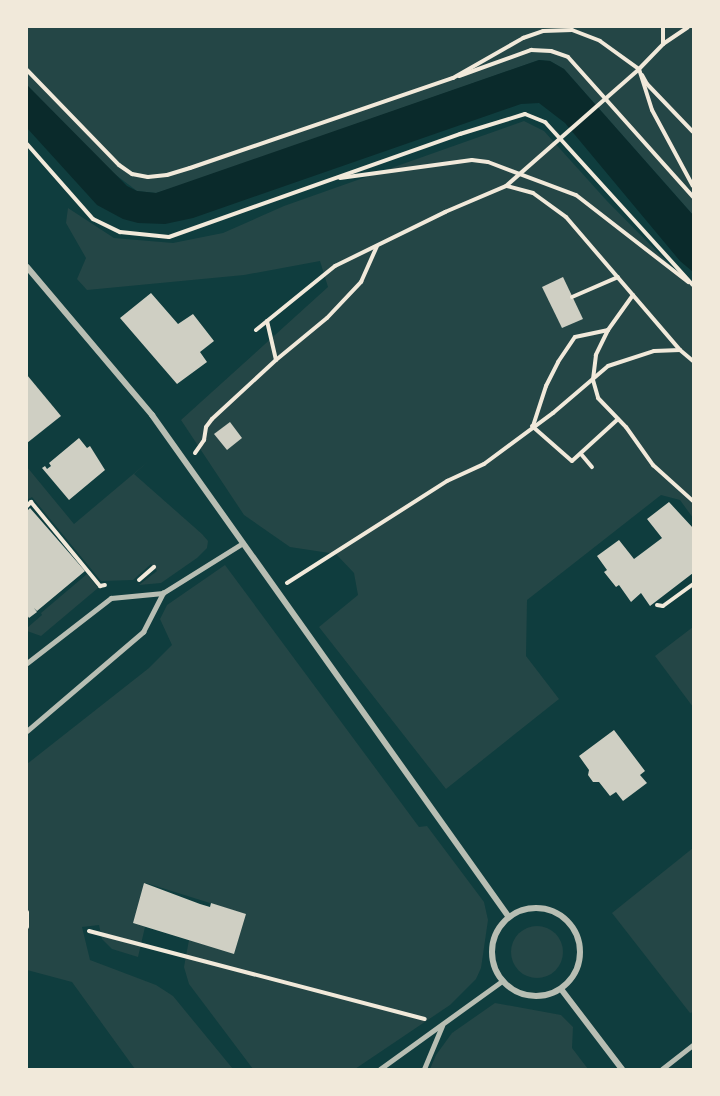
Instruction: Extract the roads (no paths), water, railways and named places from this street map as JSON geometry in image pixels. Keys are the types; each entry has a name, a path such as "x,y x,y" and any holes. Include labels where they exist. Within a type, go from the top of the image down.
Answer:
{"street":[{"path":"27,267 152,415 508,916"},
{"path":"541,908 560,914 571,923 578,936 581,951 579,965 572,978 561,988 549,994 524,995 502,981 495,969 492,947 499,927 508,916 521,909 541,908"},
{"path":"561,988 622,1069"}],"lane":[{"path":"27,663 111,598 163,592 243,543"},
{"path":"27,731 142,632 163,592"},
{"path":"380,1069 502,981"},
{"path":"424,1069 444,1023"},
{"path":"662,1069 693,1045"}]}
